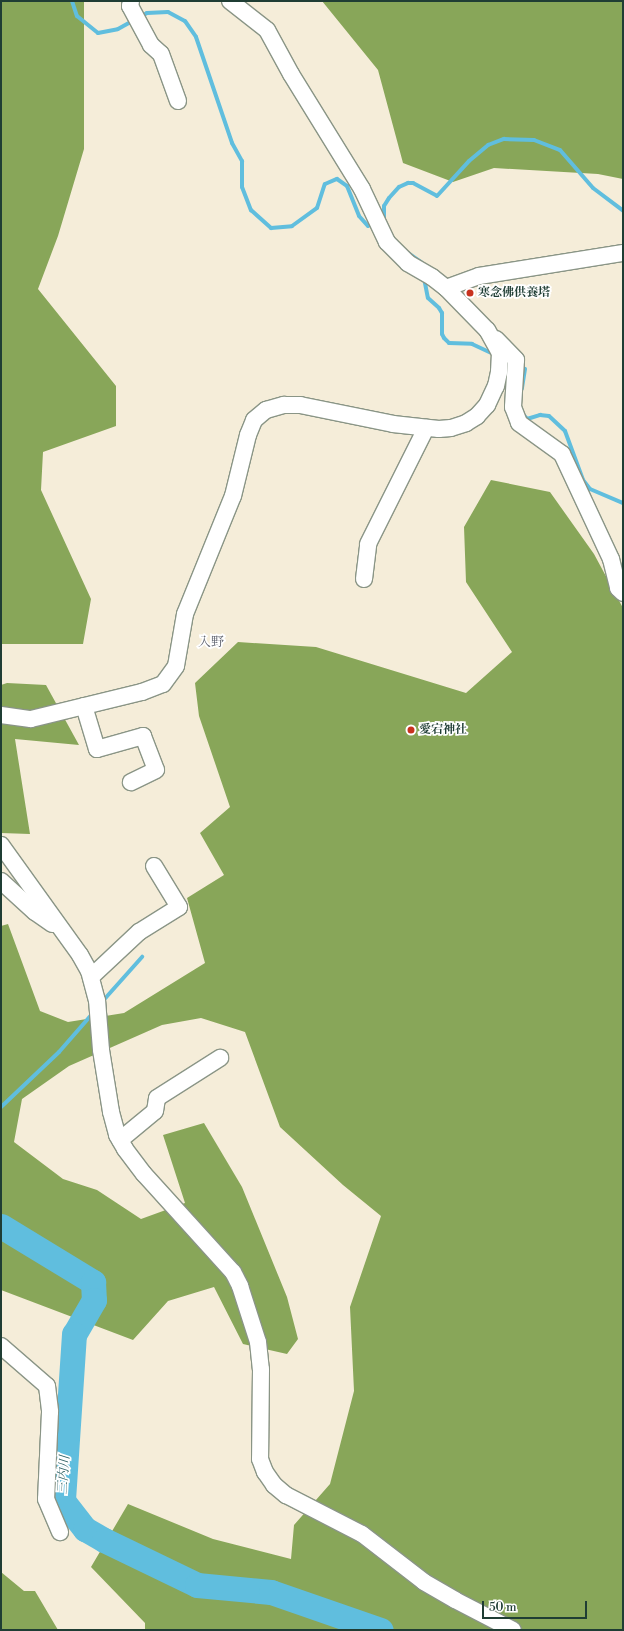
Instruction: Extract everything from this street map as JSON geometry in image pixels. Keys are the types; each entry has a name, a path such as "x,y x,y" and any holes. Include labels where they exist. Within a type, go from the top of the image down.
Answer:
{"street":[{"path":"131,1 130,6 151,45 161,54 178,101"},
{"path":"230,1 267,30 291,74 362,189 387,242 408,264 432,277 446,288 516,360 513,407 519,423 562,454 611,559 618,588 623,593"},
{"path":"446,288 479,276 623,253"},
{"path":"1,715 30,719 142,692 162,684 176,666 185,614 233,496 248,435 254,420 266,410 284,405 300,405 393,424 426,428 451,428 466,423 478,416 487,405 496,386 499,372 500,353 487,330"},
{"path":"364,579 368,544 426,428"},
{"path":"84,706 98,749 143,736 156,770 131,782"},
{"path":"1,845 80,955 91,977 97,1000 107,1092 111,1112 120,1140 132,1161 233,1272 240,1286 258,1342 261,1369 260,1459 265,1472 274,1485 286,1496 362,1534 424,1582 513,1630"},
{"path":"91,977 139,932 179,907 154,866"},
{"path":"1,881 35,912 62,930"},
{"path":"120,1140 155,1111 157,1098 220,1058"},
{"path":"1,1346 47,1386 50,1412 46,1499 60,1532"}],"green space":[{"path":"1,1 84,1 84,149 58,236 38,289 116,386 116,426 43,452 41,490 91,599 83,644 1,644"},
{"path":"322,1 623,1 623,179 598,174 494,168 453,182 403,163 378,70"},
{"path":"491,480 550,492 594,554 623,608 623,1630 145,1630 145,1623 91,1567 128,1504 213,1539 291,1559 294,1525 330,1484 354,1391 350,1307 381,1216 343,1185 280,1127 245,1032 201,1018 162,1025 69,1066 22,1099 14,1142 63,1179 97,1190 141,1219 185,1203 163,1135 204,1123 242,1187 287,1297 298,1339 287,1354 243,1344 214,1287 168,1301 133,1340 1,1290 1,926 8,924 40,1011 68,1022 124,1013 205,963 187,898 224,875 200,833 230,807 199,716 195,683 238,642 316,647 466,693 512,652 466,582 464,527"},
{"path":"7,683 46,685 79,745 15,739 30,834 1,833 1,685"},
{"path":"1,1572 24,1591 35,1591 58,1630 1,1630"}],"waterway":[{"path":"72,1 77,16 98,33 118,29 134,20"},
{"path":"140,17 147,13 168,12 185,21 196,37 232,143 242,161 242,187 251,210 271,228 292,226 317,208 325,184 337,179 347,186 359,216 368,226 374,222"},
{"path":"380,219 384,217 384,206 399,187 408,183 413,183 437,196 469,161 488,145 504,139 534,140 560,150 593,188 623,211"},
{"path":"408,253 421,262"},
{"path":"424,278 428,298 439,308 442,313 442,334 444,338 449,343 472,344 496,355"},
{"path":"520,367 525,369 522,389"},
{"path":"522,413 527,419 540,415 549,416 565,431 583,480 590,489 623,503"},
{"path":"101,1003 142,957"},
{"path":"1,1107 59,1052 93,1013"},
{"name":"三内川","path":"1,1226 93,1282 94,1300 74,1334 63,1501 85,1529 104,1540 197,1585 271,1592 381,1630"}],"place":[{"name":"寒念佛供養塔","path":"470,293"},
{"name":"愛宕神社","path":"411,730"}],"district":[{"name":"入野","path":"211,642"}]}
